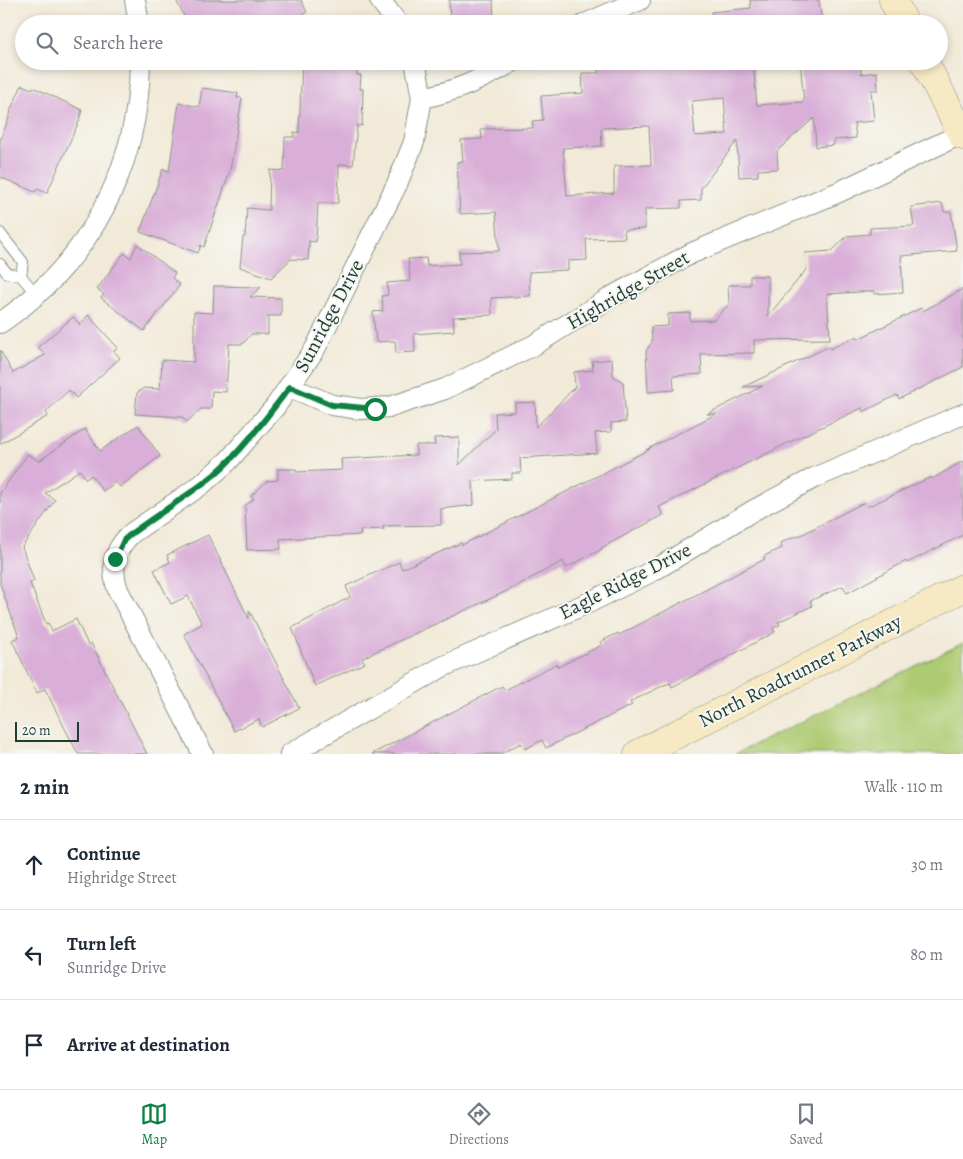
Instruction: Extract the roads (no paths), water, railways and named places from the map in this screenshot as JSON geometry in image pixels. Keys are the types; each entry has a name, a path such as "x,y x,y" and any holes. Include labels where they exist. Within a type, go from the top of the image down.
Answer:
{"street":[{"path":"136,0 138,15"},
{"path":"380,0 391,15"},
{"path":"605,15 640,0"},
{"path":"893,0 900,15"},
{"path":"0,323 37,295 57,276 80,248 105,208 114,188 134,126 139,70"},
{"name":"Sunridge Drive","path":"203,754 118,590 114,580 115,559 124,540 132,533 201,485 228,461 260,426 290,387 327,328 403,172 414,142 422,98 417,70"},
{"path":"422,98 476,83 498,70"},
{"path":"929,70 963,134"},
{"name":"Highridge Street","path":"290,387 332,405 361,409 390,407 436,392 503,361 630,286 692,253 839,192 963,134"},
{"name":"Eagle Ridge Drive","path":"290,754 442,667 590,602 653,571 754,510 814,478 963,414"},
{"name":"North Roadrunner Parkway","path":"638,754 963,588"}],"lane":[{"path":"0,234 23,262 21,276"},
{"path":"0,264 7,273 21,276 37,295"}]}
